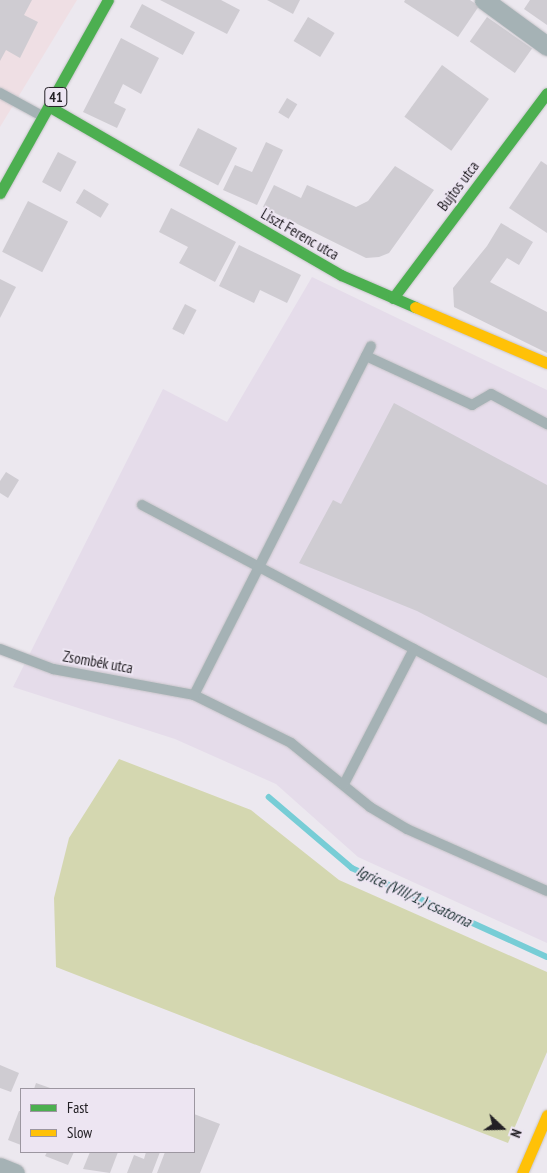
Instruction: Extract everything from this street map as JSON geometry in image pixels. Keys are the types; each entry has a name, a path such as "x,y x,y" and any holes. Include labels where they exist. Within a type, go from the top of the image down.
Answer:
{"street":[{"name":"41","path":"0,192 45,118 108,0"},
{"path":"484,0 547,46"},
{"name":"Bujtos utca","path":"394,298 547,93"},
{"name":"Liszt Ferenc utca","path":"50,107 325,266 394,298 547,363"},
{"path":"522,1173 547,1115"},
{"path":"0,1167 15,1173"}],"lane":[{"path":"0,93 45,118"},
{"path":"194,695 257,566 368,351 472,405 490,394 547,424"},
{"path":"142,505 547,719"},
{"path":"344,784 414,649"},
{"name":"Zsombék utca","path":"0,650 53,669 194,695 291,743 344,784 370,807 407,829 547,891"}],"shaded area":[{"path":"0,0 77,0 0,127"},
{"path":"312,277 547,390 547,943 358,857 276,784 175,739 13,687 163,389 227,422"}],"green space":[{"path":"119,759 251,810 339,880 547,972 547,1052 508,1143 56,967 54,898 69,838"}],"building":[{"path":"0,0 32,0 24,15 38,22 20,58 6,50 0,61"},
{"path":"160,0 221,0 240,10 227,34"},
{"path":"267,0 300,0 293,14"},
{"path":"405,0 470,0 479,6 458,37 404,2"},
{"path":"530,0 547,0 547,25 524,9"},
{"path":"142,4 195,32 183,55 130,27"},
{"path":"308,17 335,33 320,57 294,41"},
{"path":"487,17 532,49 515,73 470,42"},
{"path":"121,38 159,58 141,94 123,84 114,103 126,109 117,128 83,112"},
{"path":"442,65 489,99 451,151 404,117"},
{"path":"287,98 297,104 289,119 278,113"},
{"path":"198,128 237,148 218,185 179,165"},
{"path":"266,142 283,150 257,205 223,190 235,165 252,172"},
{"path":"58,152 77,162 61,192 42,182"},
{"path":"541,161 547,165 547,233 509,208"},
{"path":"395,166 434,190 389,253 379,257 366,258 263,207 274,185 301,198 307,185 356,207 368,201"},
{"path":"84,189 109,204 101,218 76,203"},
{"path":"28,201 68,221 42,272 2,252"},
{"path":"171,208 236,242 215,282 179,263 188,247 159,232"},
{"path":"501,223 533,242 519,265 507,258 490,282 547,312 547,353 454,307 453,288 487,246"},
{"path":"239,245 301,275 287,303 260,290 254,303 219,286"},
{"path":"0,279 16,287 0,318"},
{"path":"185,304 197,310 184,335 172,329"},
{"path":"394,403 547,485 547,678 417,611 299,563 333,500 341,504"},
{"path":"6,472 19,480 8,498 0,493 0,481"},
{"path":"0,1065 19,1073 11,1092 0,1088"},
{"path":"36,1083 50,1088 34,1088"},
{"path":"19,1111 20,1111 20,1145 8,1140"},
{"path":"195,1114 220,1124 200,1173 157,1173 165,1153 195,1153"},
{"path":"46,1153 74,1153 68,1165 45,1156"},
{"path":"90,1153 118,1153 110,1173 83,1169"},
{"path":"146,1153 160,1153 152,1173 127,1173 134,1155 144,1159"}],"waterway":[{"name":"Igrice (VIII/1.) csatorna","path":"269,797 352,868 547,957"}],"traffic: fast":[{"path":"0,193 108,0"},
{"path":"393,298 547,93"},
{"path":"50,107 341,275 415,307"}],"traffic: slow":[{"path":"415,307 547,363"},
{"path":"522,1173 547,1115"}]}
